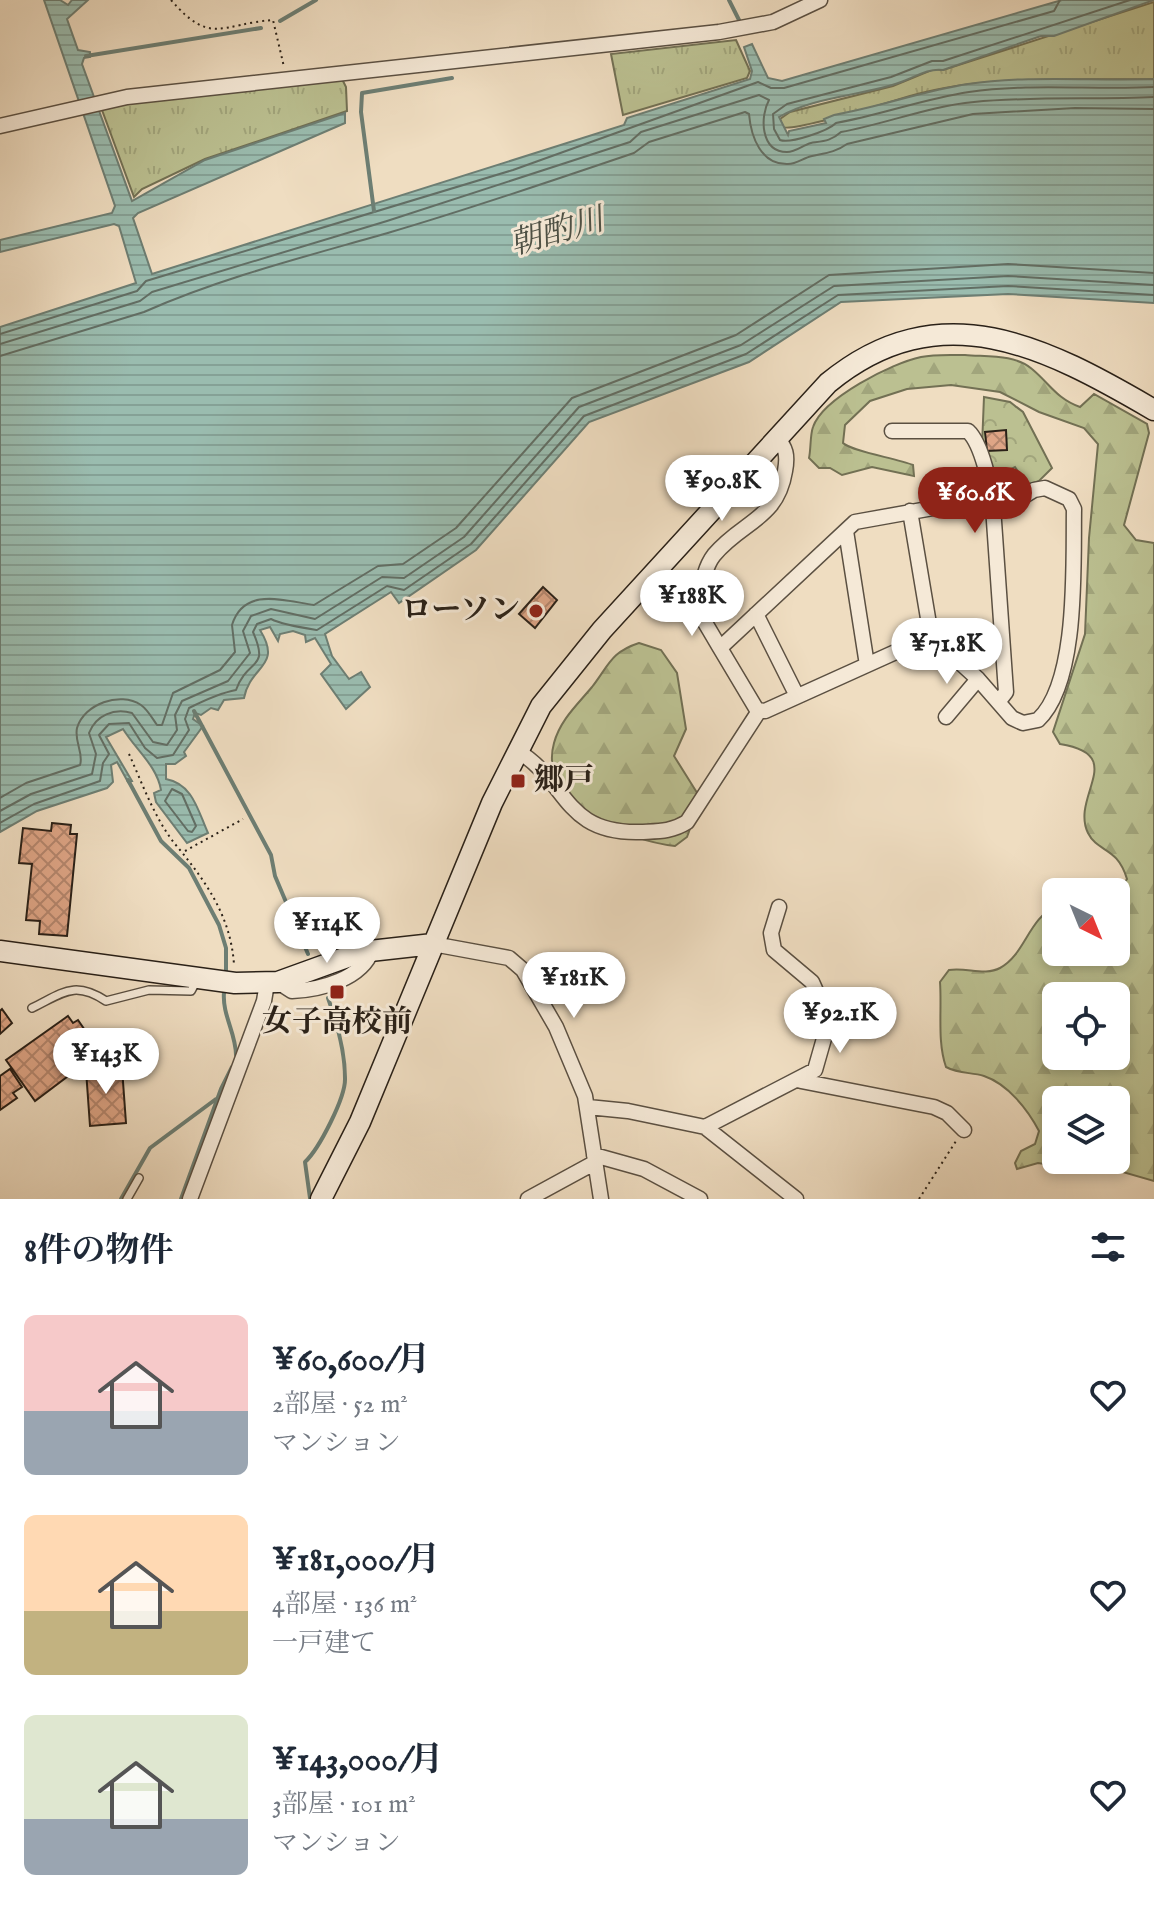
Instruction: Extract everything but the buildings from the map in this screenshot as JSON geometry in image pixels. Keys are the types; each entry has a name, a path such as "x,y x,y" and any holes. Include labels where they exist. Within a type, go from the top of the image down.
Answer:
{"main road":[{"path":"321,1199 360,1122 516,750 541,706 570,666 776,436 828,383 855,363 903,342 951,334 991,336 1027,345 1068,362 1154,410"},
{"path":"0,951 235,983 273,982 372,950 433,944"}],"street":[{"path":"0,126 102,102 719,32 773,22 820,0"},
{"path":"892,431 929,429 972,433 979,446 981,464 991,485 993,507 1006,692 999,701"},
{"path":"759,711 697,609 714,555 773,506 779,494 787,457 776,436"},
{"path":"720,648 846,531 866,518 978,500 1001,510 1034,490 1045,488 1069,499 1074,509 1071,632 1058,683 1044,715 1030,723 1012,718 978,679 931,636 910,511"},
{"path":"846,531 867,665"},
{"path":"756,614 797,696"},
{"path":"516,750 535,761 583,820 623,833 673,831 687,822 759,711 931,636"},
{"path":"946,717 978,679"},
{"path":"705,1127 801,1081 815,1070 825,1035 812,982 774,950 771,933 779,907"},
{"path":"433,944 509,958 523,970 556,1027 588,1107 601,1199"},
{"path":"190,1199 273,982"},
{"path":"801,1081 934,1107 947,1113 964,1130"},
{"path":"588,1107 628,1111 705,1127 796,1199"},
{"path":"528,1199 594,1159 644,1169 700,1199"}],"lane":[{"path":"32,1008 75,988 85,989 106,1001 149,990 191,991 197,978"},
{"path":"127,1199 139,1178"}],"path":[{"path":"171,0 194,26 205,29 273,20 286,80"},
{"path":"129,754 160,818 222,913 229,933 235,983"},
{"path":"184,852 243,819"},
{"path":"919,1199 964,1130"}],"green space":[{"path":"1154,2 1154,79 1058,79 962,85 803,125 783,127 780,119 790,112 893,86 934,69 943,70"},
{"path":"736,40 750,71 747,78 623,115 611,54"},
{"path":"342,79 346,87 347,111 205,159 142,189 134,197 102,110 111,105"},
{"path":"932,355 1000,357 1017,361 1032,369 1072,404 1080,407 1094,394 1147,424 1149,433 1124,525 1136,540 1154,543 1154,1181 1130,1174 1130,1086 1042,1086 1042,1164 1017,1169 1015,1163 1021,1151 1035,1144 1039,1131 1029,1115 1001,1085 984,1076 946,1067 943,1057 940,982 949,970 988,971 1000,968 1016,954 1042,916 1042,966 1130,966 1130,878 1127,878 1113,855 1088,833 1084,819 1093,779 1091,757 1080,749 1060,744 1053,732 1085,634 1089,538 1098,444 1084,428 1039,412 1000,392 951,385 907,389 870,401 845,425 843,443 913,465 914,476 872,467 842,475 830,468 819,468 809,458 813,427 830,405 877,374"},
{"path":"984,397 1010,402 1023,412 1052,468 1039,481 1027,485 1015,467 994,478 982,446"},
{"path":"639,643 661,650 677,673 686,729 674,756 701,799 687,837 675,846 634,836 590,816 572,801 559,784 552,765 554,743 565,720 611,660"}],"water":[{"name":"朝酌川","path":"44,0 60,0 68,5 72,0 88,0 67,19 78,50 90,52 90,57 84,58 82,64 132,201 205,160 345,113 345,123 138,213 133,218 152,274 624,125 627,118 750,79 752,71 744,47 752,44 768,78 782,81 1062,0 1154,0 1054,36 1041,36 886,87 823,100 779,117 788,135 789,131 826,123 824,119 834,115 968,84 1037,79 1154,79 1154,303 1008,294 841,302 749,362 589,422 476,550 399,603 391,592 325,634 332,656 349,679 361,672 370,687 346,709 321,674 331,664 315,638 306,642 305,635 293,631 280,634 278,641 270,627 260,630 266,642 267,659 247,687 244,698 224,700 218,710 211,708 201,715 195,713 193,719 203,726 184,752 186,756 175,764 166,764 166,779 189,792 208,833 187,843 156,802 154,793 161,790 159,781 123,729 106,737 132,781 128,782 117,762 111,765 113,782 107,788 37,811 0,832 0,327 136,283 119,226 114,224 0,252 0,240 112,213 115,206"}],"waterway":[{"path":"280,21 316,0"},
{"path":"729,0 739,20"},
{"path":"86,56 261,28"},
{"path":"374,211 361,112 362,93 452,78"},
{"path":"194,711 271,855 275,876 308,954"},
{"path":"128,780 161,841 189,868 219,925 226,948 226,973"},
{"path":"224,992 236,1055"},
{"path":"310,1198 305,1162 331,1122 345,1078 340,1037 328,998"},
{"path":"181,1199 232,1067"},
{"path":"121,1199 150,1148 216,1099"}],"place":[{"name":"ローソン","path":"536,611"},
{"name":"郷戸","path":"518,781"},
{"name":"女子高校前","path":"337,992"}]}
